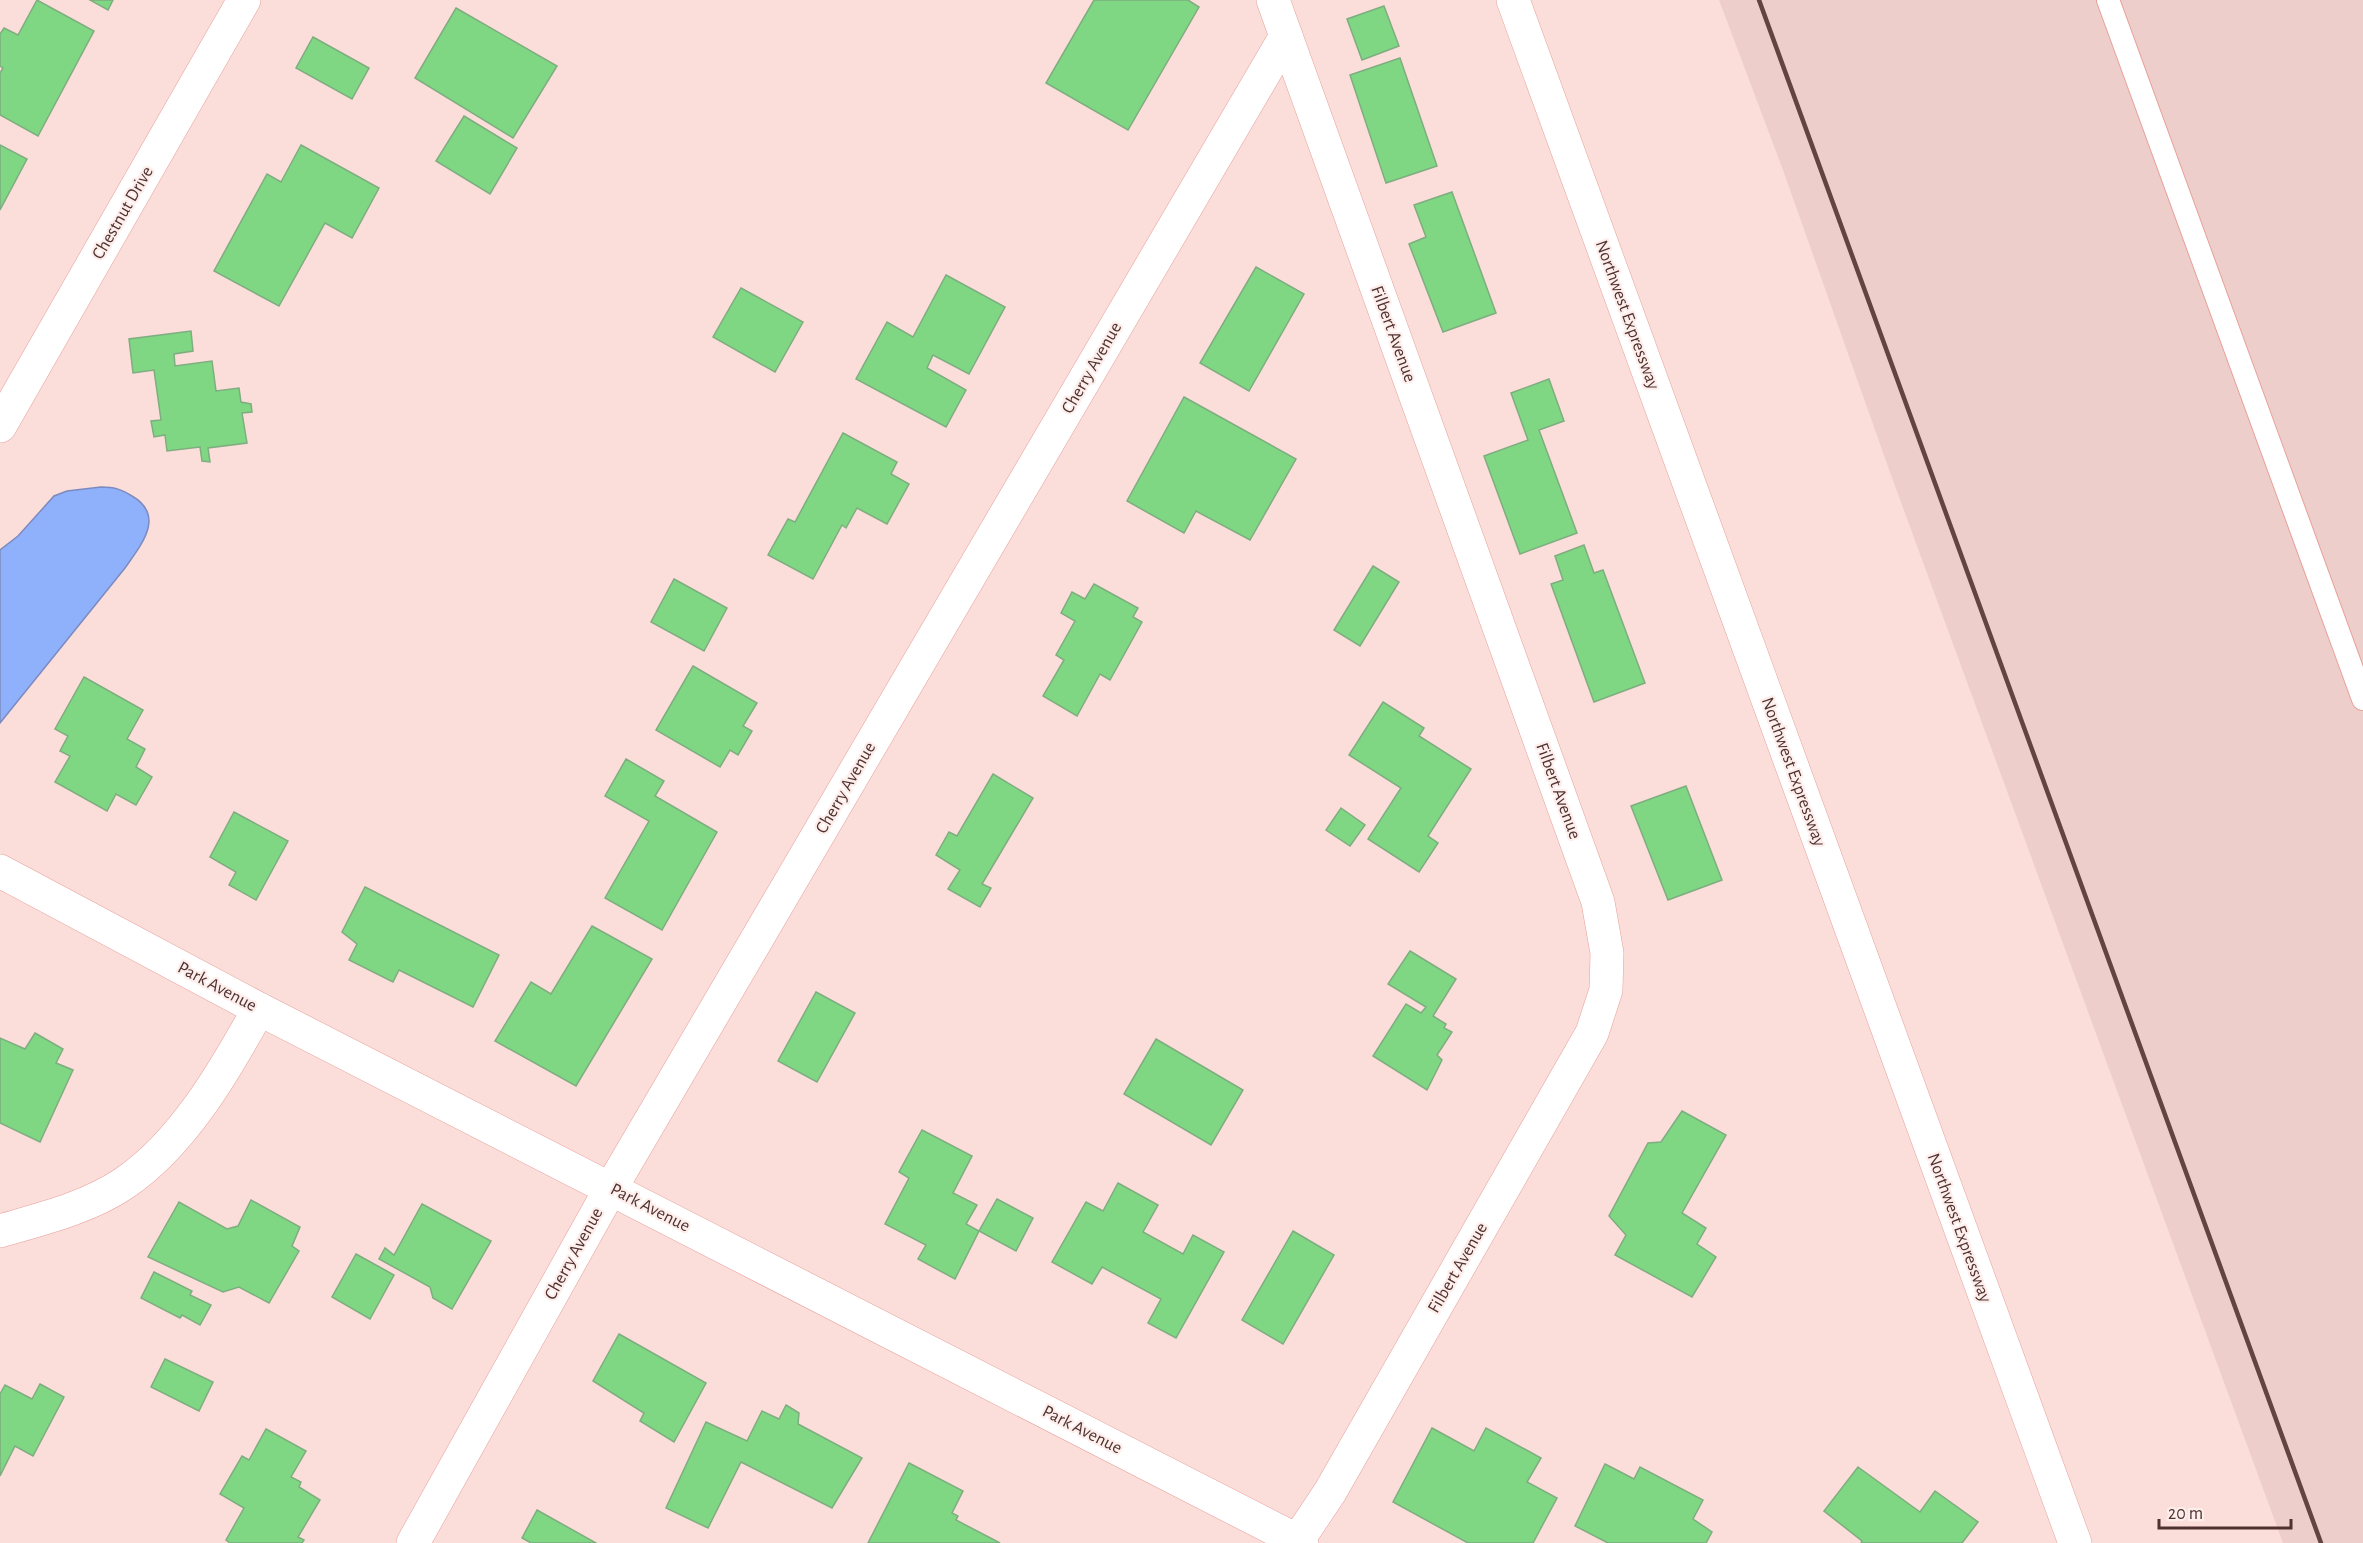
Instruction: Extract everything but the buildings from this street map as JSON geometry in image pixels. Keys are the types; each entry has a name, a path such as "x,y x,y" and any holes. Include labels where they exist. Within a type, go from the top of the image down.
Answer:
{"street":[{"name":"Chestnut Drive","path":"0,426 244,0"},
{"name":"Filbert Avenue","path":"1273,0 1598,902 1607,953 1606,990 1592,1033 1336,1481 1298,1542"},
{"name":"Northwest Expressway","path":"1513,0 2075,1543"},
{"name":"Cherry Avenue","path":"412,1543 611,1188 1286,36"},
{"name":"Park Avenue","path":"0,870 259,1009 1298,1542"},
{"path":"0,1231 94,1200 124,1184 156,1156 187,1122 228,1064 259,1009"}],"lane":[{"path":"2108,0 2363,699"}],"shaded area":[{"path":"1719,0 2363,0 2363,1543 2283,1543"}],"water":[{"path":"101,487 121,490 142,504 148,512 147,531 138,550 125,568 0,723 0,550 18,536 54,496 67,491"}],"railway":[{"path":"1759,0 2321,1543"}]}
